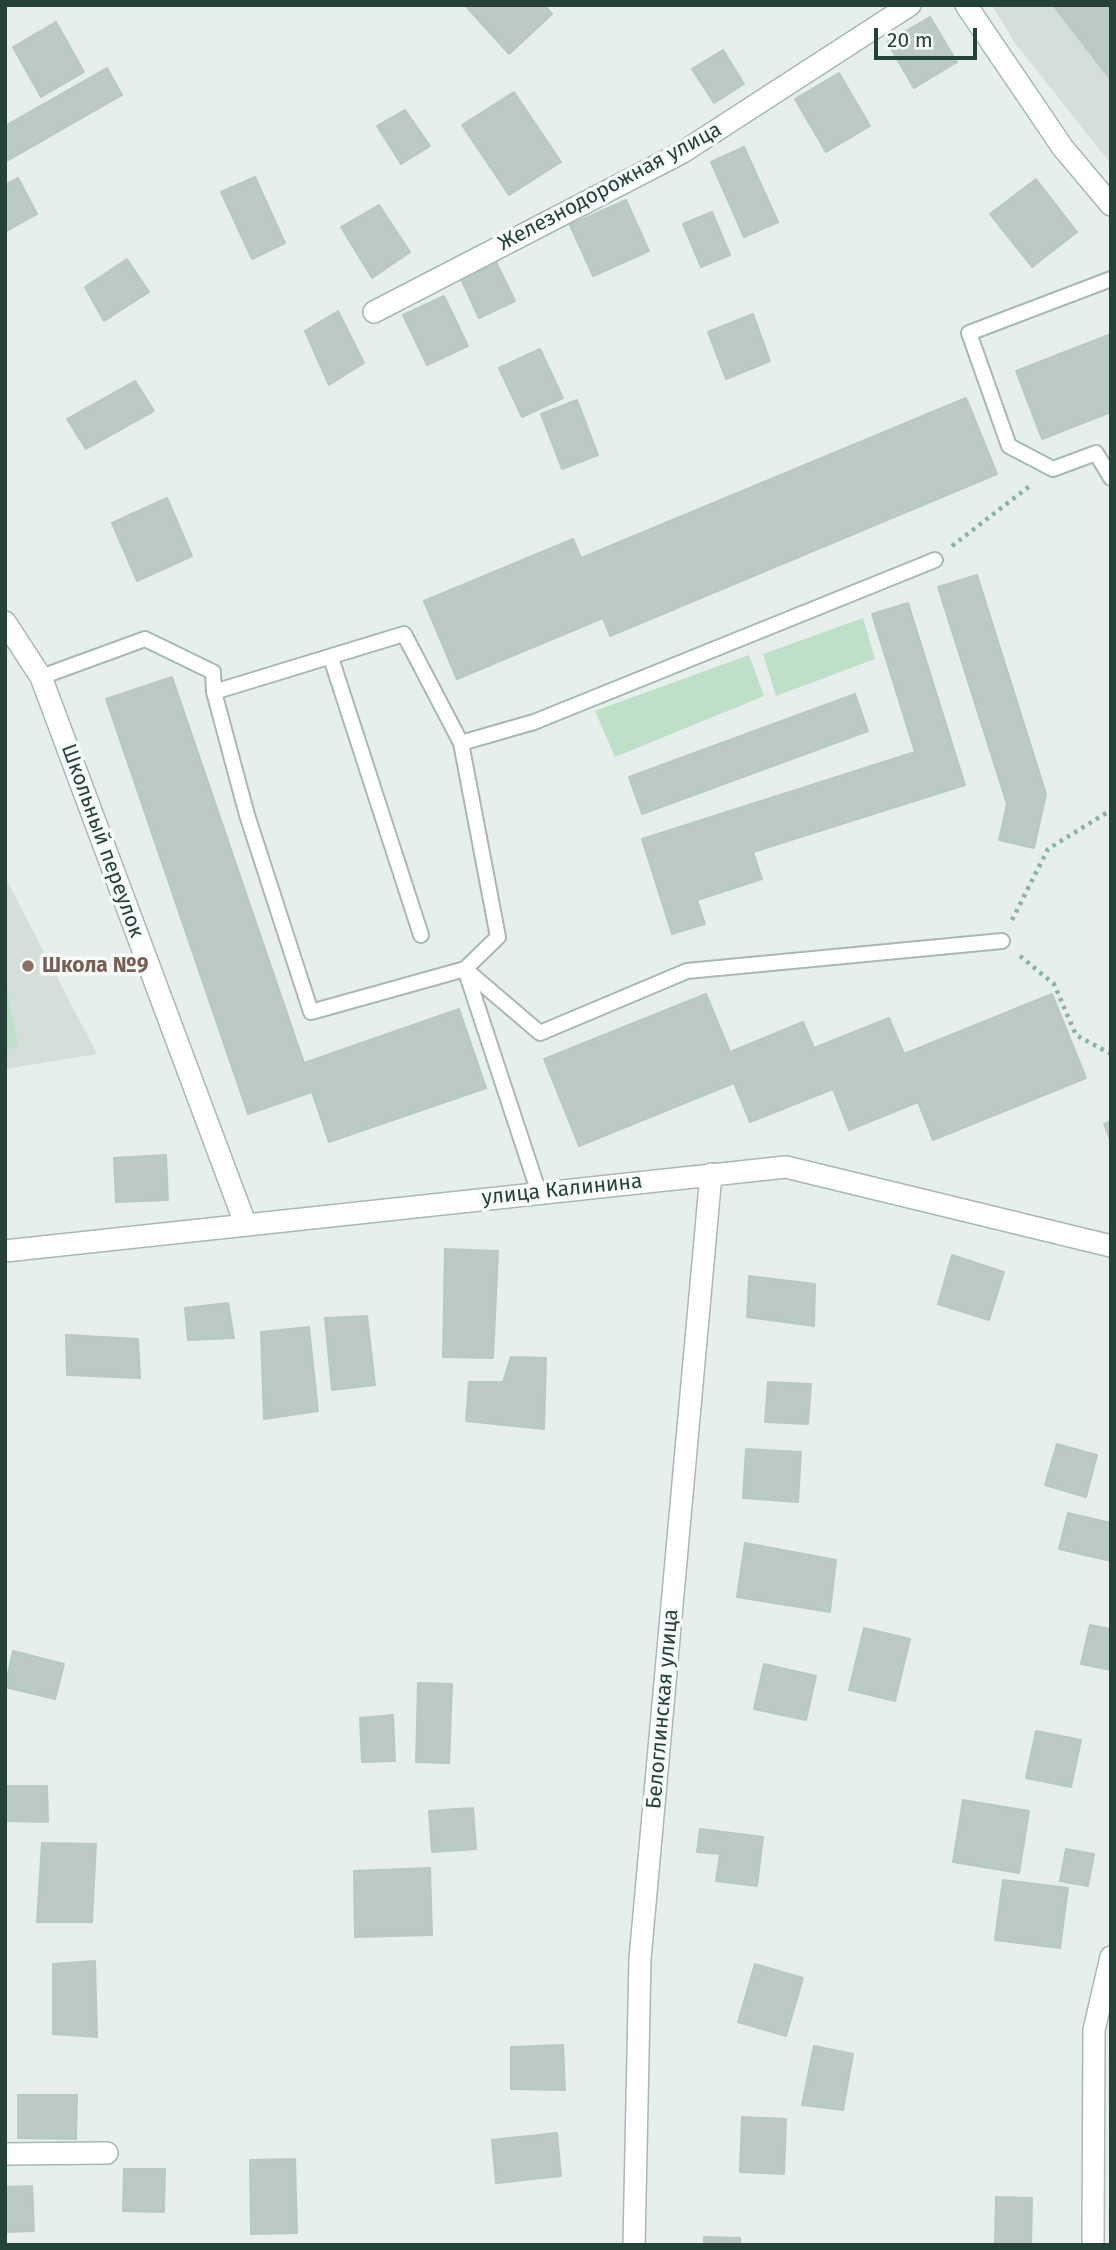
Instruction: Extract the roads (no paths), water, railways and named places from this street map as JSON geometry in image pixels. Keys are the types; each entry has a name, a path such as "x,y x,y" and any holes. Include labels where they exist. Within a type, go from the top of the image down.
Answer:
{"street":[{"name":"Железнодорожная улица","path":"374,312 683,152 910,5"},
{"path":"966,5 1063,148 1111,205"},
{"name":"Школьный переулок","path":"5,622 41,677 245,1223"},
{"name":"улица Калинина","path":"5,1251 245,1223 786,1167 1111,1246"},
{"name":"Белоглинская улица","path":"634,2245 640,1959 711,1174"},
{"path":"1093,2245 1102,2032 1111,1957"},
{"path":"5,2154 107,2153"}],"lane":[{"path":"1111,279 969,333 1009,446 1053,469 1096,453 1111,478"},
{"path":"461,743 534,722 935,560"},
{"path":"41,677 145,639 213,672 214,692 247,815 311,1012 465,969 498,937 461,743 404,634 214,692"},
{"path":"331,658 421,935"},
{"path":"465,969 540,1033 687,971 1002,941"},
{"path":"465,969 539,1193"}],"place":[{"name":"Школа №9","path":"28,966"}]}
